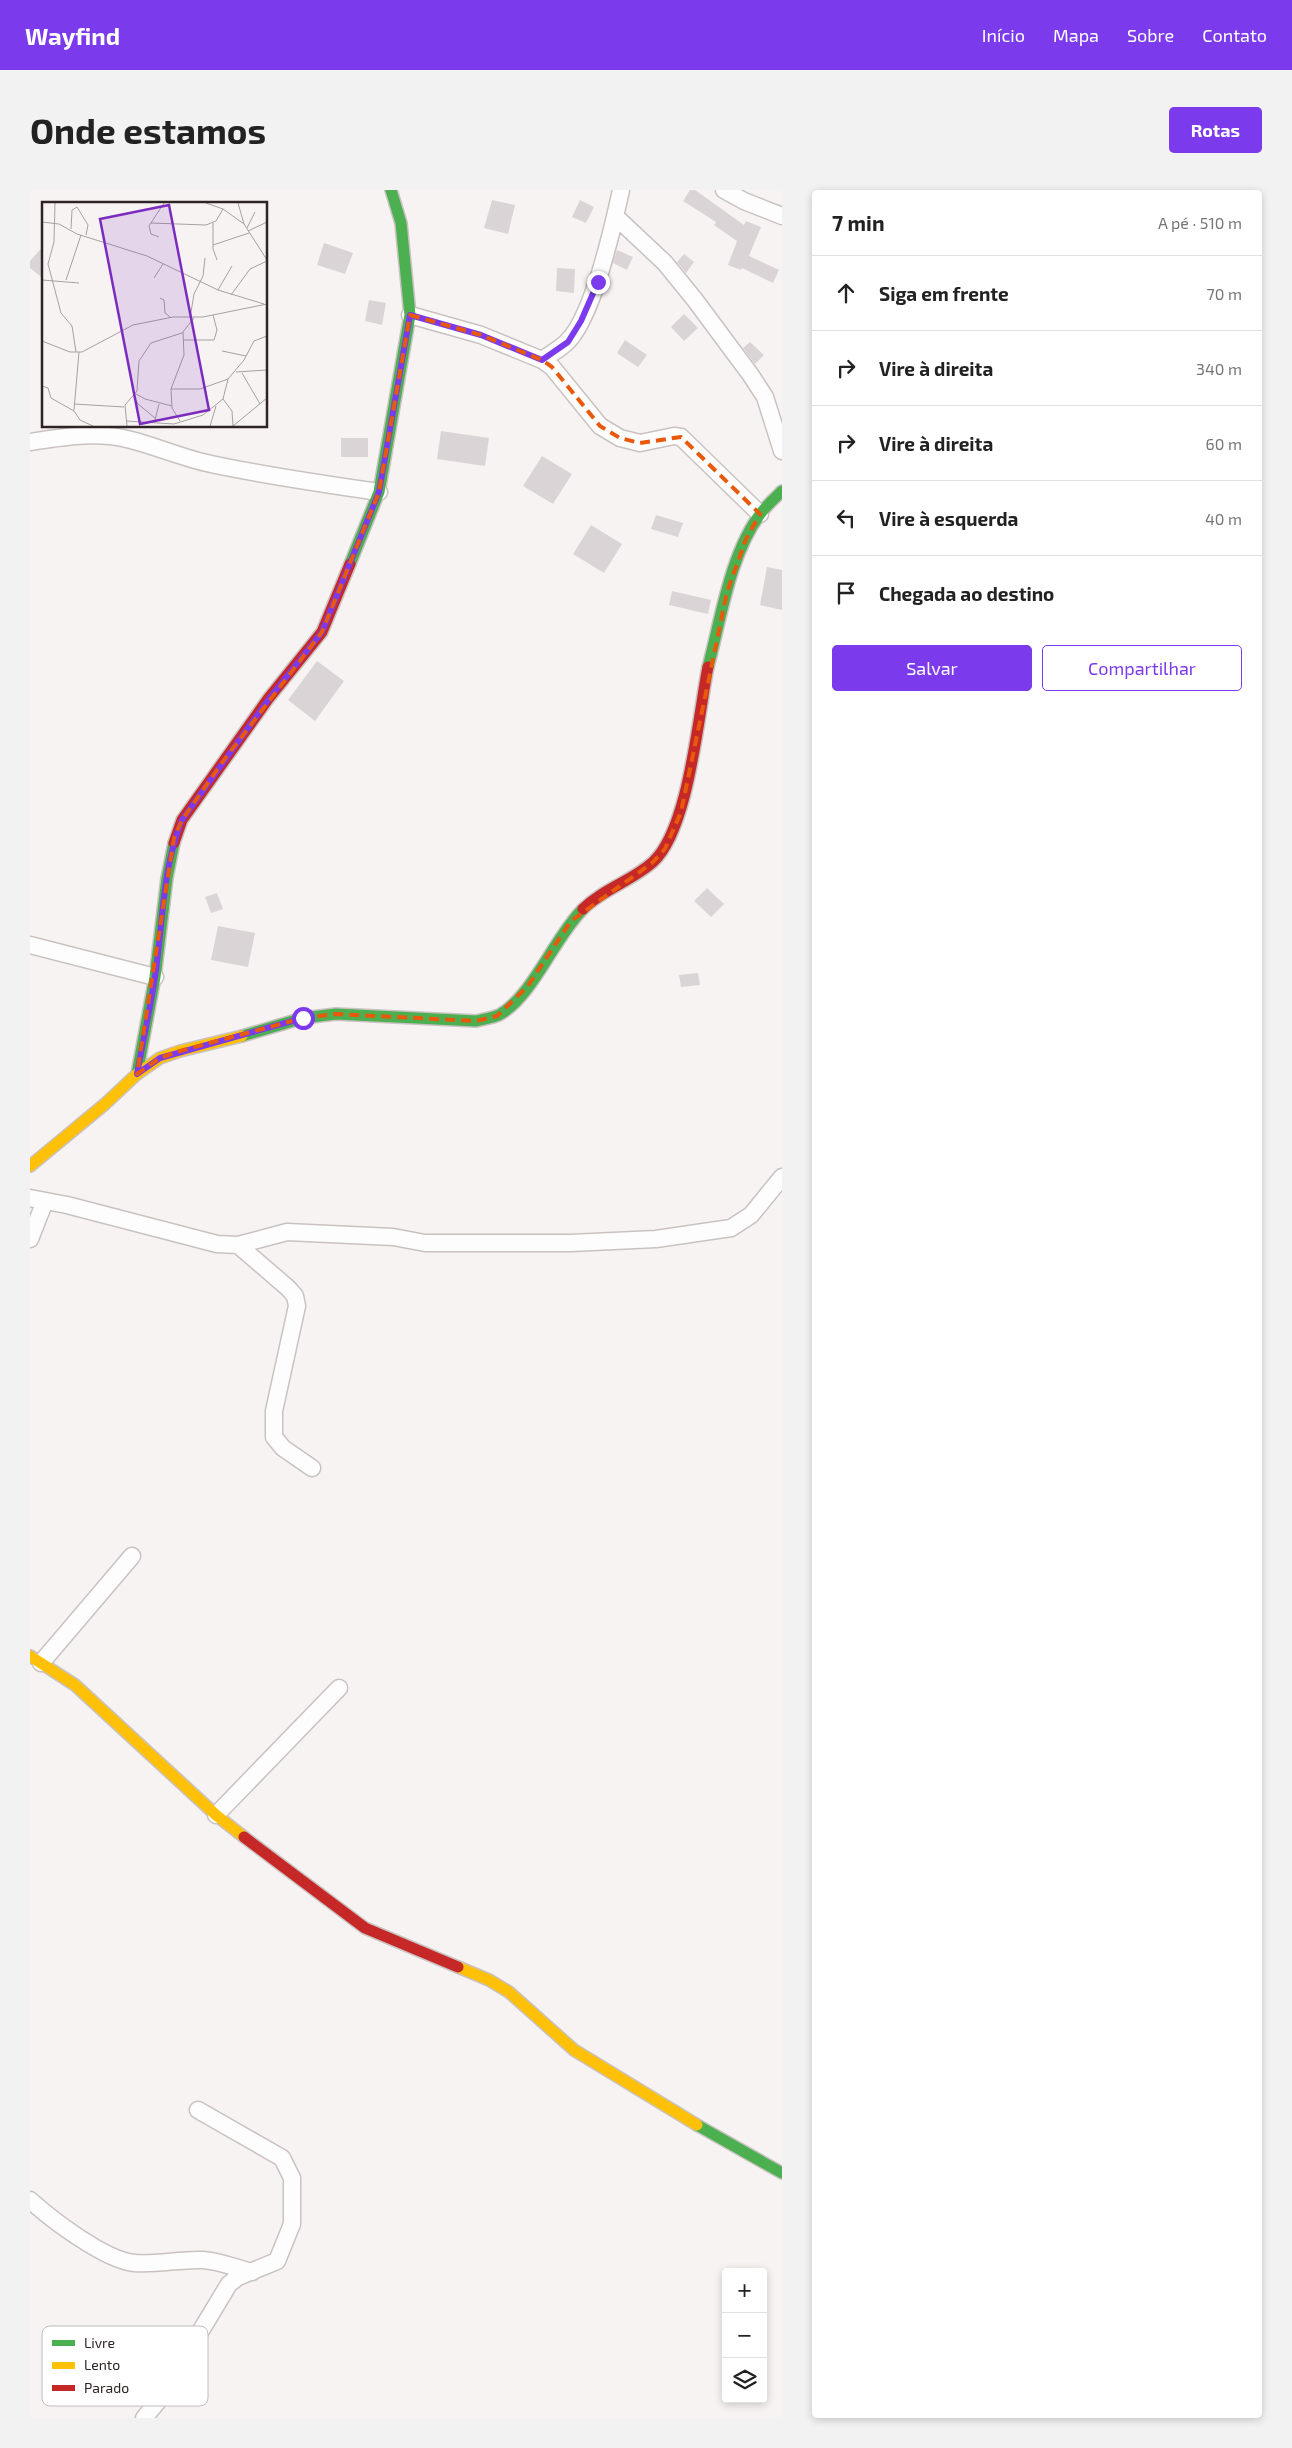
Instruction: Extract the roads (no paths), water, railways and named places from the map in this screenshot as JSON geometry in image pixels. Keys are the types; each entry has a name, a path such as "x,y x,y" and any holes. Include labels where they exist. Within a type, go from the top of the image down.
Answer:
{"street":[{"path":"137,1074 155,977 168,868 174,838 182,820 262,707 322,632 379,492 410,315 401,223 390,190"},
{"path":"542,360 568,342 581,321 598,282 616,217 621,190"},
{"path":"724,190 744,201 782,216"},
{"path":"616,217 665,264 695,300 750,374 765,397 782,452"},
{"path":"410,315 481,335 542,360 552,367 600,426 608,433 640,443 674,436 682,437 760,514"},
{"path":"30,442 79,434 108,436 132,440 183,458 246,472 379,492"},
{"path":"30,1166 105,1104 137,1074 160,1058 303,1018 336,1014 476,1021 497,1016 513,1004 527,987 571,921 586,906 652,863 665,849 682,812 708,668 727,592 746,539 760,514 782,491"},
{"path":"30,945 155,977"},
{"path":"30,1239 37,1199 217,1244 238,1245 287,1232 393,1237 425,1243 571,1243 656,1239 731,1228 751,1215 782,1177"},
{"path":"238,1245 295,1296 295,1316 274,1411 274,1437 283,1448 312,1468"},
{"path":"132,1556 36,1659 75,1685 216,1815 365,1928 489,1980 509,1992 574,2050 656,2102 782,2173"},
{"path":"216,1815 339,1688"},
{"path":"198,2110 282,2158 292,2178 292,2224 285,2247 278,2261 238,2277 229,2284 204,2326"},
{"path":"30,2200 45,2213 101,2250 118,2258 133,2262 206,2260 252,2272"},
{"path":"144,2418 154,2406"}]}
